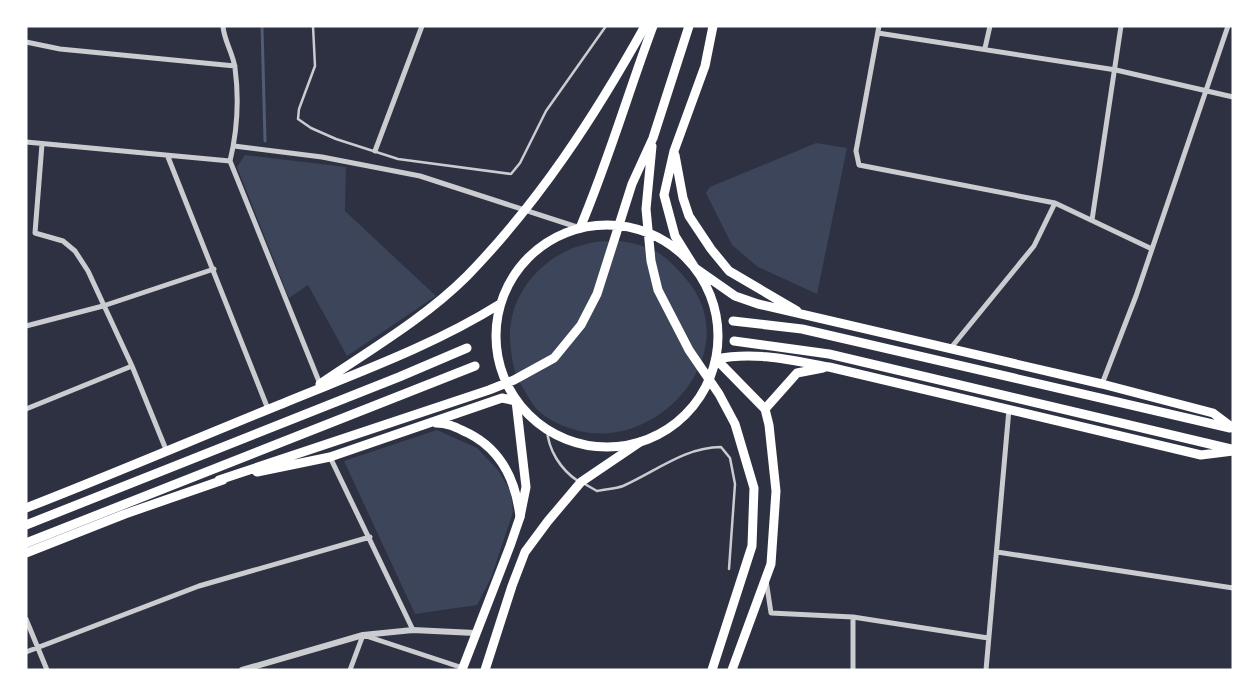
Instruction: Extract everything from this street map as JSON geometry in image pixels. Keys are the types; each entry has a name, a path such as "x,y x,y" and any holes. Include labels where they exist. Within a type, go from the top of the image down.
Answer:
{"main road":[{"path":"304,395 433,306 466,276 546,184 606,95 645,26"},
{"path":"580,228 607,160 653,26"},
{"path":"26,553 219,480 489,390 522,376 554,358 581,325 597,294 632,184 652,138 689,26"},
{"path":"486,670 512,586 525,552 581,482 640,442 662,432 681,419 697,401 708,381 716,359 718,327 711,296 675,236 664,195 674,150 704,66 713,26"},
{"path":"652,138 646,209 651,261 658,290 689,350 719,394 736,424 754,488 752,546 712,670"},
{"path":"674,150 683,198 689,216 711,249 729,271 804,315"},
{"path":"640,442 616,446 592,446 568,440 547,429 530,416 516,401 501,371 495,338 500,304 517,270 545,244 580,228 612,225 643,231 672,246 695,268 735,296 804,315 1102,384 1213,413 1233,428"},
{"path":"26,508 167,453 268,409 410,352 466,325 500,304"},
{"path":"733,321 802,329 1233,428"},
{"path":"734,341 828,354 1233,450"},
{"path":"26,525 467,348"},
{"path":"716,359 735,355 768,355 829,367 1201,454 1233,450"},
{"path":"716,359 764,409 769,425 776,491 771,564 732,670"},
{"path":"26,543 475,366"},
{"path":"764,409 797,374 829,367"},
{"path":"219,480 330,457 502,398 516,401"},
{"path":"463,669 520,517 526,487 516,401"},
{"path":"428,423 448,423 484,441 504,464 518,496 520,517"}],"street":[{"path":"223,26 235,66 237,97 234,146 230,162 320,384"},
{"path":"375,151 422,26"},
{"path":"880,26 856,151 859,165 1055,203 1152,249"},
{"path":"986,48 990,26"},
{"path":"1092,220 1116,70 1121,26"},
{"path":"1102,384 1152,249 1228,26"},
{"path":"878,33 986,48 1116,70 1233,97"},
{"path":"26,42 70,50 235,66"},
{"path":"26,142 230,162"},
{"path":"34,234 42,144"},
{"path":"234,146 322,157 420,176 580,228"},
{"path":"168,157 268,409"},
{"path":"950,349 1034,246 1055,203"},
{"path":"26,233 63,241 75,251 88,270 132,366 167,453"},
{"path":"26,326 103,306 214,269"},
{"path":"26,409 132,366"},
{"path":"986,670 1009,409"},
{"path":"330,457 413,630"},
{"path":"26,652 199,586 370,538"},
{"path":"997,552 1233,588"},
{"path":"766,577 771,613 853,617 988,638"},
{"path":"853,617 853,670"},
{"path":"26,620 47,670"},
{"path":"242,670 363,635 413,630 475,633"},
{"path":"363,635 463,669"},
{"path":"350,670 363,635"}],"lane":[{"path":"313,26 315,66 299,109 298,118 311,128 398,159 511,174 520,163 546,110 606,26"},
{"path":"547,429 548,441 564,473 596,491 623,486 648,472 694,451 710,447 721,447 730,458 735,484 729,569"}],"shaded area":[{"path":"816,143 847,148 817,294 758,267 732,245 706,193 710,187"},
{"path":"245,155 346,167 345,211 436,296 347,356 308,285 289,298 237,167"},
{"path":"620,241 641,245 657,252 686,279 703,307 707,337 700,365 684,392 662,413 634,428 604,434 572,429 542,414 532,403 520,383 512,356 510,339 511,322 515,306 532,277 558,255 593,242"},
{"path":"437,430 477,448 498,470 511,492 513,512 491,578 477,605 415,614 344,461"}],"waterway":[{"path":"262,26 265,141"}]}
